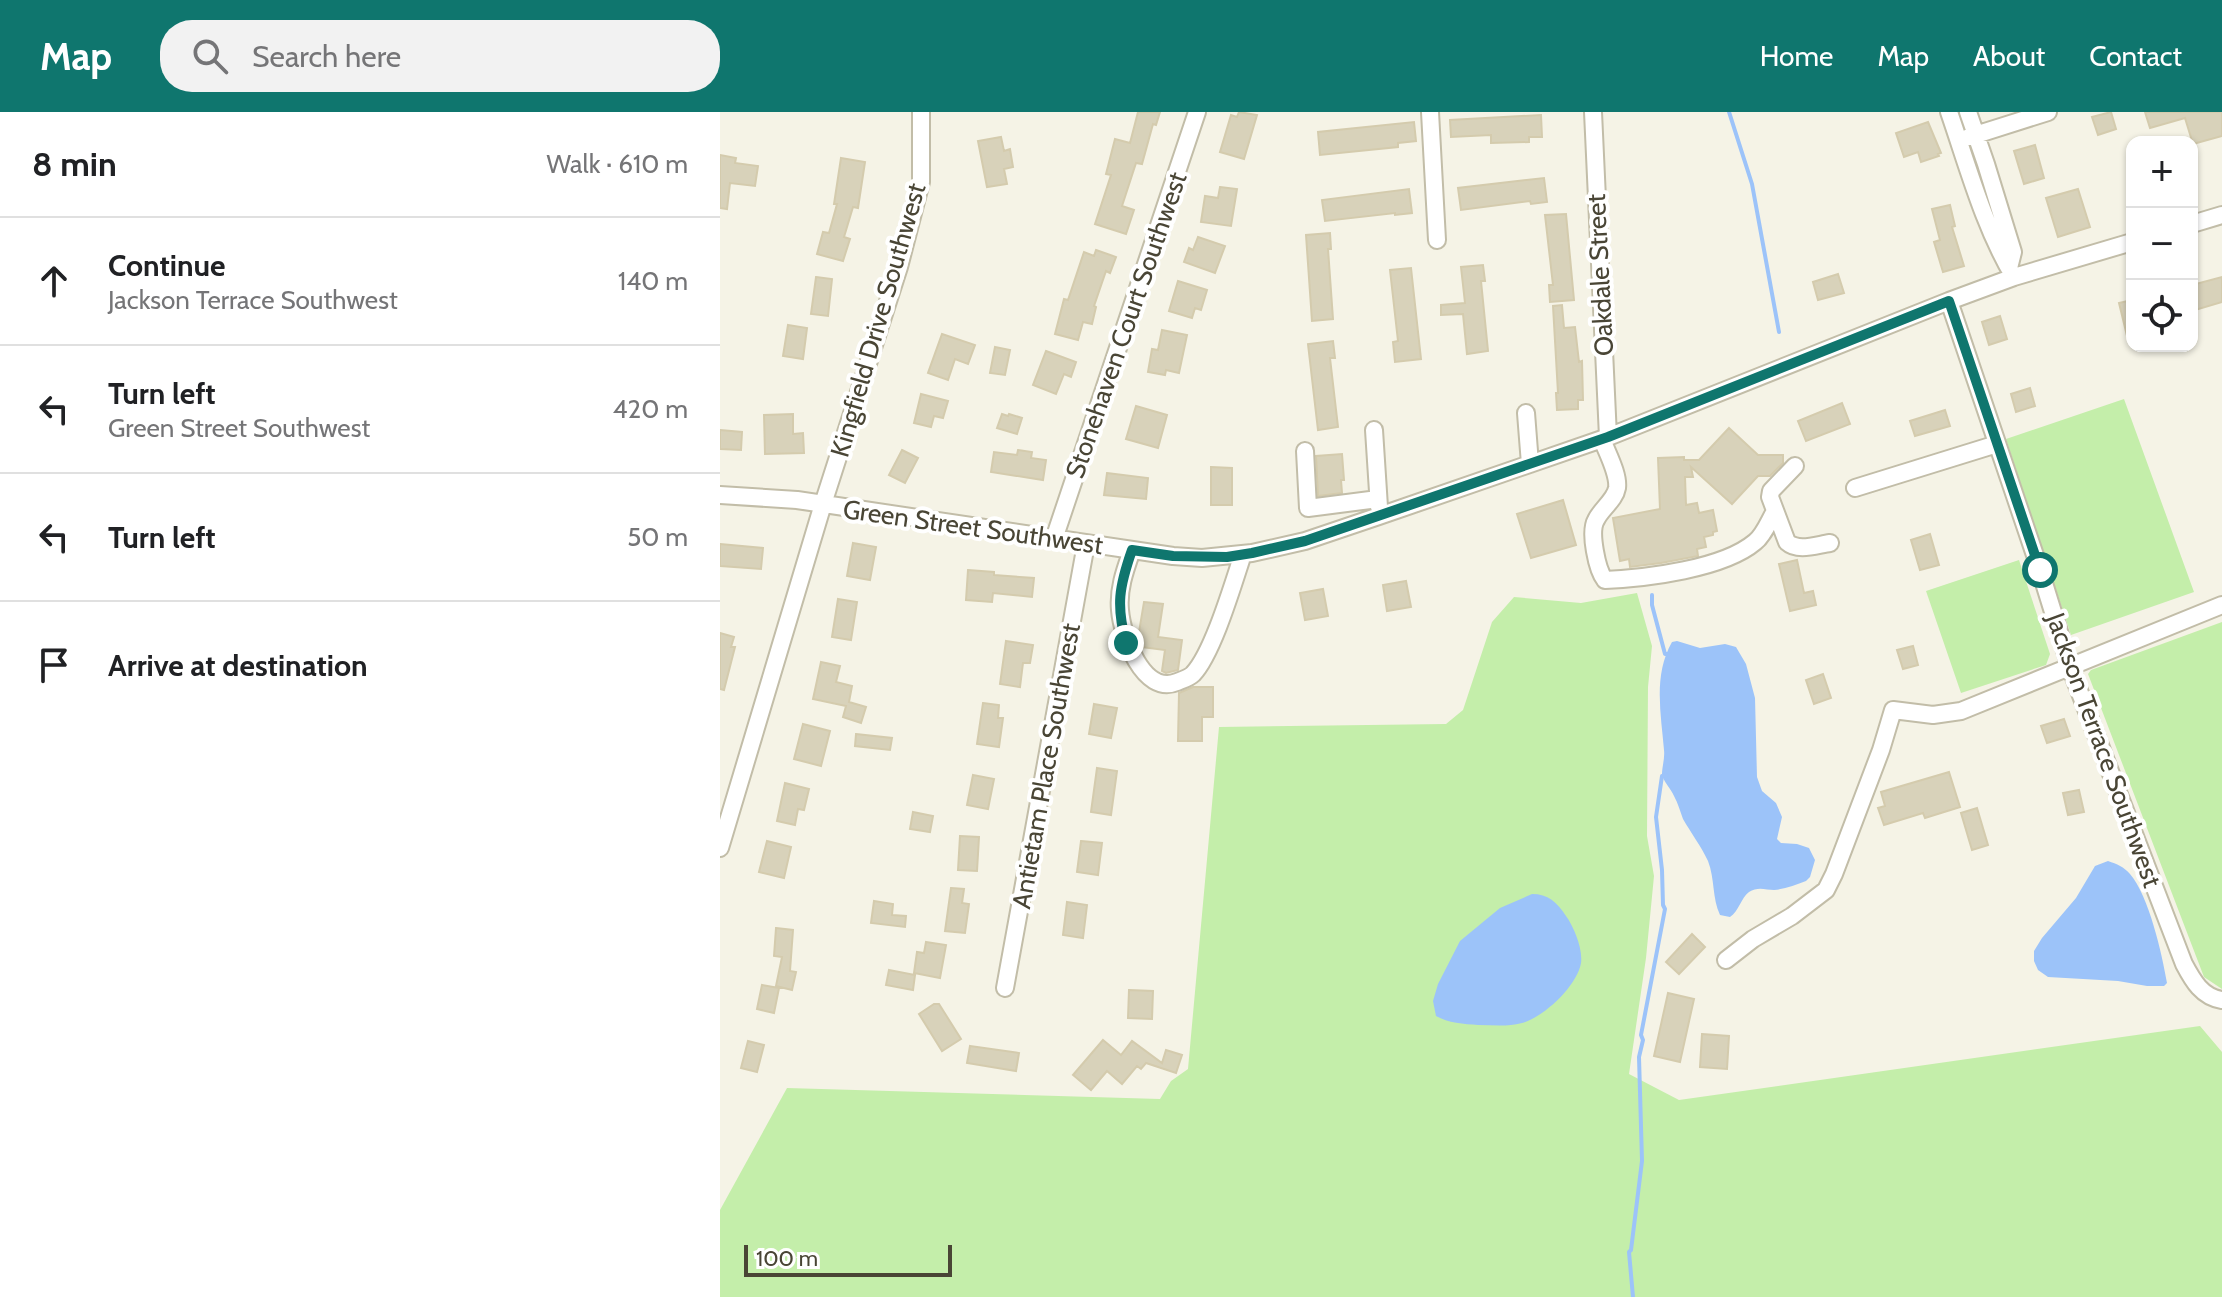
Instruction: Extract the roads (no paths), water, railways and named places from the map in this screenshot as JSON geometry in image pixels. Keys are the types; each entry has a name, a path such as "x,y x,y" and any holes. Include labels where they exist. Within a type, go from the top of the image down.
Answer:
{"street":[{"name":"Kingfield Drive Southwest","path":"720,848 823,504 899,267 921,182 921,112"},
{"name":"Stonehaven Court Southwest","path":"1054,539 1197,112"},
{"path":"1430,112 1437,240"},
{"name":"Oakdale Street","path":"1593,112 1605,438 1617,483 1616,492 1594,522 1599,573 1605,580 1666,573 1717,562 1753,545 1775,511"},
{"path":"1949,112 1983,210 2012,273"},
{"path":"1968,112 2013,252 2012,273"},
{"path":"1959,140 2048,112"},
{"path":"2198,222 2222,215"},
{"name":"Green Street Southwest","path":"720,495 823,504 1086,544 1202,558 1243,554 1305,541 1605,438 2012,273 2126,244"},
{"name":"Jackson Terrace Southwest","path":"1949,301 2070,667 2184,964 2198,988 2212,999 2222,1000"},
{"path":"1526,413 1530,464"},
{"path":"1374,430 1379,516"},
{"path":"1855,488 1997,444"},
{"path":"1305,451 1308,508 1378,499"},
{"path":"1795,466 1771,491 1770,497 1787,542 1798,548 1830,543"},
{"name":"Antietam Place Southwest","path":"1005,988 1086,544"},
{"path":"1132,550 1121,582 1119,608 1122,627 1135,659 1149,677 1161,685 1191,676 1204,657 1243,554"},
{"path":"1726,960 1826,890 1881,750 1893,710 1933,715 1961,711 2222,605"}],"water":[{"path":"1672,642 1700,648 1725,644 1736,647 1746,664 1755,698 1757,777 1762,791 1776,803 1782,817 1777,839 1781,843 1809,848 1815,860 1806,881 1774,890 1752,890 1730,917 1720,915 1708,861 1683,819 1662,774 1664,753 1660,681 1666,655"},
{"path":"2108,861 2128,872 2143,896 2162,957 2167,983 2164,986 2048,977 2038,970 2034,951 2042,938 2076,898 2095,866"},
{"path":"1532,894 1543,895 1556,903 1577,938 1581,963 1566,991 1531,1020 1516,1024 1467,1024 1436,1016 1433,1001 1438,984 1460,941 1500,908"}],"waterway":[{"path":"1729,112 1752,184 1779,332"},
{"path":"1652,595 1665,654 1670,654"},
{"path":"1633,1297 1629,1252 1642,1161 1639,1057 1665,909 1656,817 1662,776 1667,775"}]}
